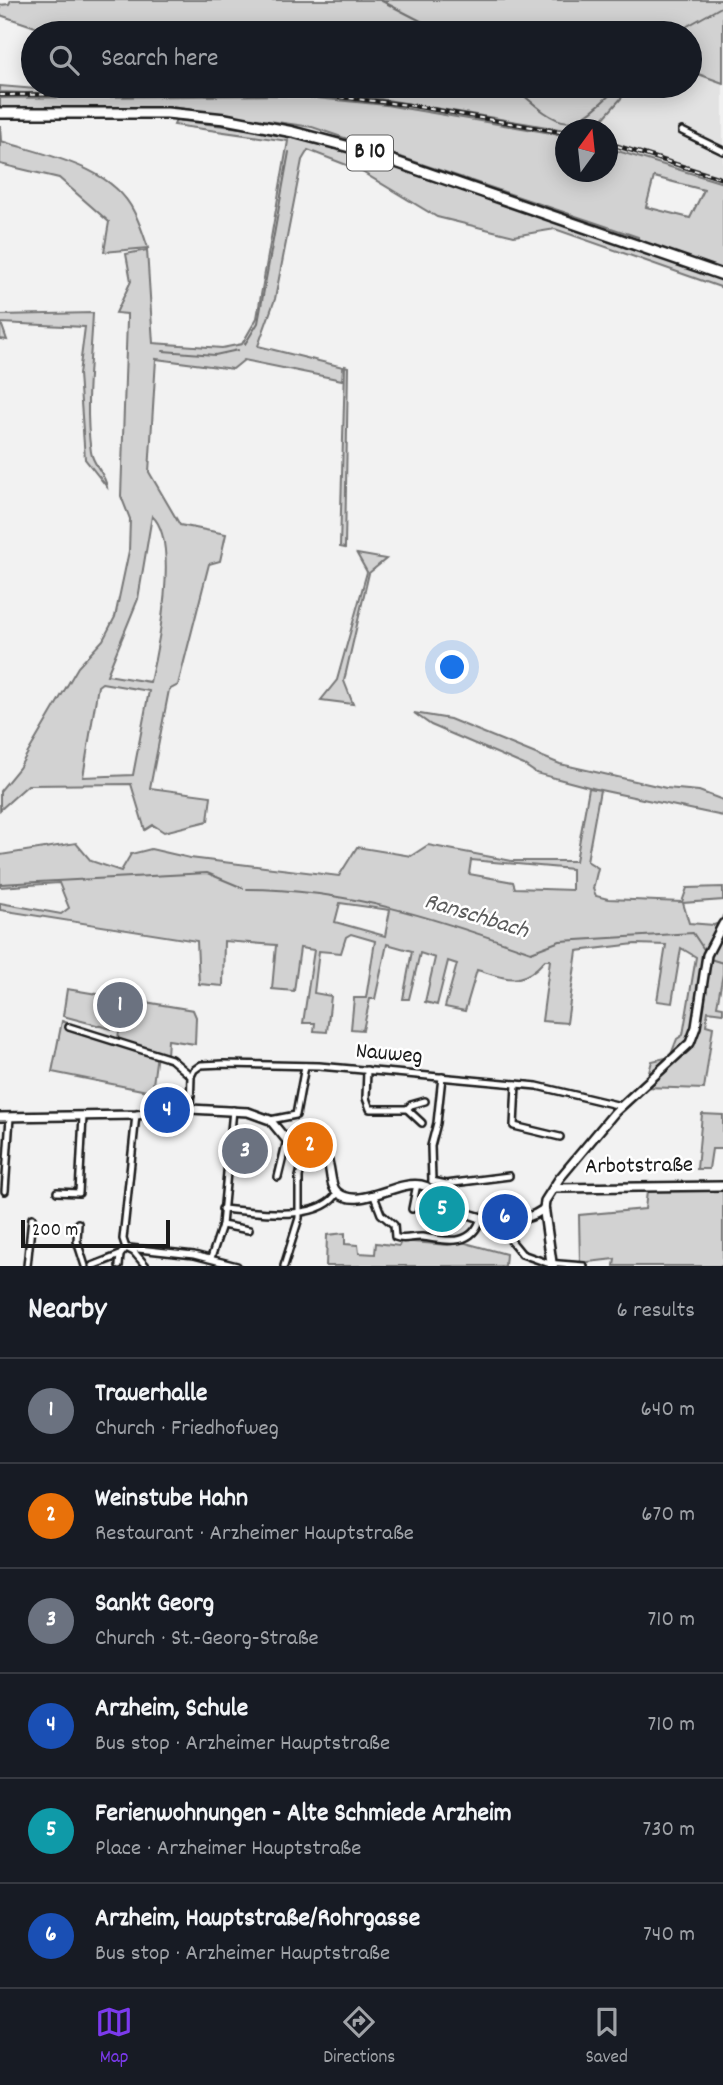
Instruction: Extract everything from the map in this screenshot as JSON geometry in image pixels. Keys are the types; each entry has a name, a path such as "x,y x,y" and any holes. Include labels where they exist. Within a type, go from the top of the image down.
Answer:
{"highway":[{"name":"B 10","path":"0,113 167,113 225,119 293,132 372,154 723,275"}],"main road":[{"path":"544,1209 552,1265"}],"street":[{"path":"682,131 723,151"},
{"path":"442,1077 437,1123 431,1146 429,1184 451,1205 481,1218 494,1220 533,1216 544,1209 546,1199 564,1173 621,1106 681,1055 694,1035 707,954 723,924"},
{"path":"69,1027 171,1059 191,1076 190,1110"},
{"name":"Nauweg","path":"191,1076 201,1065 305,1066 367,1070 555,1089 621,1106"},
{"path":"270,1120 296,1115 305,1066"},
{"path":"367,1070 366,1098 370,1109 407,1110 422,1123"},
{"path":"516,1084 514,1126 560,1137"},
{"path":"161,1093 191,1095"},
{"path":"407,1110 411,1105 425,1101"},
{"path":"0,1117 136,1115 190,1110 233,1110 258,1114 270,1120 287,1140 327,1158 338,1192"},
{"path":"211,1258 222,1225 233,1110"},
{"path":"136,1115 123,1239 126,1248 134,1252 146,1266"},
{"path":"57,1192 79,1193 83,1116"},
{"path":"5,1191 10,1117"},
{"path":"278,1177 287,1140"},
{"path":"284,1266 299,1213 299,1177 306,1148"},
{"path":"338,1192 359,1197 374,1196 400,1186 446,1184 509,1176"},
{"path":"412,1209 417,1184"},
{"name":"Arbotstraße","path":"555,1188 723,1186"},
{"path":"222,1209 299,1213 328,1203 338,1192"},
{"path":"374,1196 382,1214 394,1225 395,1237 401,1239 424,1237 442,1242 465,1238 474,1234 481,1218"},
{"path":"27,1266 32,1218"},
{"path":"494,1220 518,1252 552,1265 584,1266"},
{"path":"78,1223 77,1241 85,1266"},
{"path":"222,1225 249,1230"},
{"path":"92,1266 120,1255 126,1248 142,1247 211,1258 237,1266"},
{"path":"119,1266 120,1255"}],"shaded area":[{"path":"11,0 723,0 723,83 702,75 702,21 21,22 0,15 0,5 9,4"},
{"path":"702,75 723,83 723,183 618,151 618,119 604,119 622,98 702,98"},
{"path":"0,86 21,88 21,93 0,92"},
{"path":"0,92 21,92 21,98 0,98"},
{"path":"0,98 316,98 386,105 551,133 555,134 555,182 618,182 618,151 723,183 723,271 638,242 638,237 312,127 171,107 0,107","holes":["654,177 704,190 690,218 646,207"]},
{"path":"235,98 375,98 555,128 555,135 486,123"},
{"path":"375,98 621,98 603,119 555,119 555,128"},
{"path":"176,120 289,134 344,149 723,280 723,288 555,229 514,236 437,217 357,169 308,150 302,160 275,299 258,346 343,367 342,380 244,360 233,369 156,359 149,472 180,525 226,534 220,561 209,564 178,685 169,690 150,788 211,796 208,821 164,832 153,825 145,830 131,784 28,785 0,810 0,791 19,768 78,667 103,640 115,617 129,551 130,519 121,496 127,314 116,313 131,281 126,254 147,250 153,343 222,348 242,344 257,318 288,141 174,125","holes":["152,516 160,529 165,547 166,570 162,621 150,682 107,675 138,599","102,683 149,691 133,775 83,777 98,686"]},
{"path":"0,125 1,141 76,164 110,183 124,196 134,212 148,248 104,252 109,222 59,178 0,164"},
{"path":"93,313 88,400 89,435 92,457 107,487 85,459 79,374 85,327 1,323 7,340 0,339 0,315"},
{"path":"345,366 348,367 345,548 340,547"},
{"path":"357,554 386,559 369,573 344,681 353,704 321,700 337,680 367,572"},
{"path":"414,713 450,719 560,764 666,788 699,791 723,800 723,816 600,790 536,773 524,765 431,725"},
{"path":"589,788 600,790 587,861 598,868 593,889 596,896 608,899 682,902 687,888 723,887 723,900 683,903 689,923 714,925 721,922 723,915 723,974 717,1006 723,1007 723,1013 708,1011 706,1025 713,1027 704,1089 645,1087 654,1076 648,1076 652,1061 670,1057 677,1039 683,1035 696,957 681,948 672,1003 657,1001 666,945 635,944 577,951 567,1023 542,1021 550,960 545,960 537,969 522,977 506,978 477,970 465,1011 445,1007 457,964 448,961 437,1005 425,1002 435,958 420,953 409,999 403,999 412,951 387,944 375,999 370,999 363,1030 351,1029 354,998 366,998 375,941 351,934 346,937 341,953 319,951 314,993 331,996 327,1032 314,1031 315,1023 303,1023 314,950 300,948 294,991 272,989 276,945 224,941 223,986 199,984 197,941 0,910 0,903 61,914 69,908 59,883 0,887 0,855 76,843 91,861 121,871 131,854 151,849 190,858 339,876 357,847 411,856 428,845 512,861 576,861","holes":["471,860 572,869 572,890 515,888 513,882 469,874","340,903 390,910 385,936 335,922"]},
{"path":"67,989 193,1010 196,1017 195,1044 168,1040 167,1055 118,1039 119,1031 63,1016"},
{"path":"62,1021 157,1054 152,1092 52,1072"},
{"path":"702,1114 723,1115 723,1149 712,1149 709,1169 697,1169"},
{"path":"691,1188 723,1190 723,1266 614,1266 615,1259 580,1263 579,1215 645,1209 647,1191"},
{"path":"345,1233 345,1244 358,1245 359,1253 375,1254 376,1243 399,1246 401,1241 448,1245 462,1242 506,1254 505,1266 326,1266 327,1235"}],"waterway":[{"path":"380,0 421,21"},
{"path":"696,21 723,6"},
{"path":"527,98 544,112 567,122 589,113 606,98"},
{"path":"245,344 258,323 289,152"},
{"path":"163,351 215,355 238,350"},
{"name":"Ranschbach","path":"0,884 207,873 243,888"},
{"name":"Ranschbach","path":"247,889 284,890 356,900 461,928 531,952 560,941 693,933 705,951"},
{"name":"Ranschbach","path":"710,959 723,963"}],"railway":[{"path":"0,95 21,95"},
{"path":"348,98 408,105 555,131"},
{"path":"618,146 723,179"}],"place":[{"name":"Trauerhalle","path":"120,1005"},
{"name":"Arzheim, Schule","path":"167,1110"},
{"name":"Weinstube Hahn","path":"310,1145"},
{"name":"Sankt Georg","path":"245,1151"},
{"name":"Ferienwohnungen - Alte Schmiede Arzheim","path":"442,1209"},
{"name":"Arzheim, Hauptstraße/Rohrgasse","path":"505,1217"}]}
